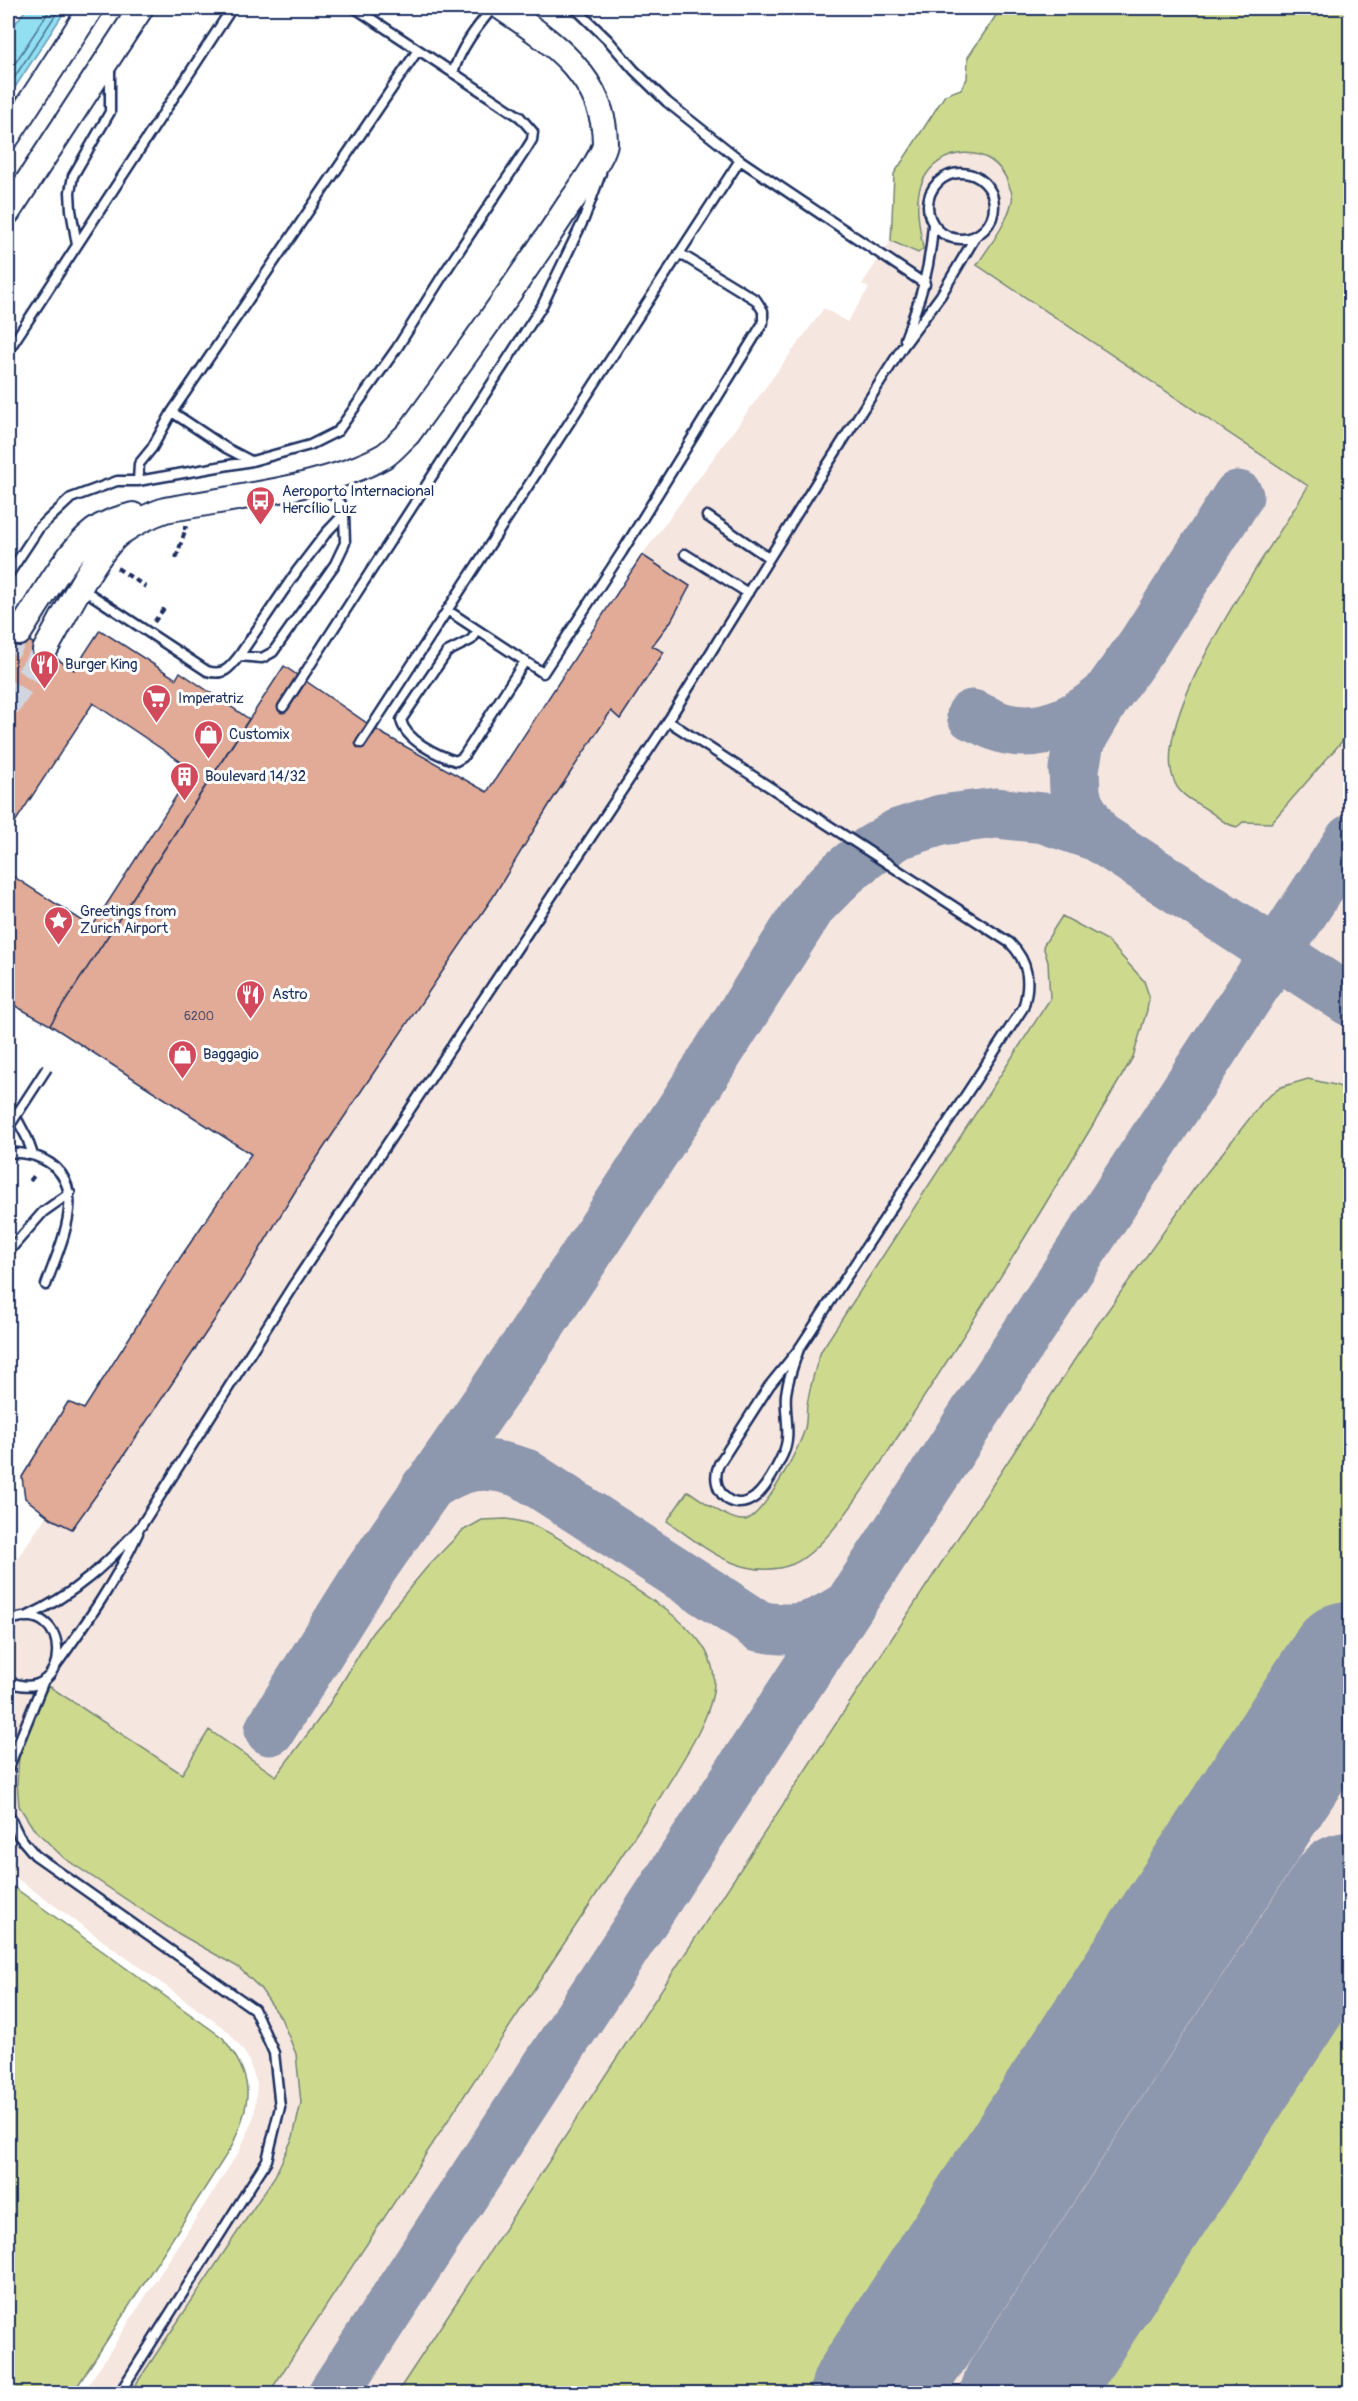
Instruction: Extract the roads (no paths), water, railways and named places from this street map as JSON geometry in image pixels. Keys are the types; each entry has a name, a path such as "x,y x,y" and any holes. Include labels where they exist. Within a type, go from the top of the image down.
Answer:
{"main road":[{"path":"8,136 91,8"},
{"path":"8,212 141,8"},
{"path":"19,633 72,554 93,531 133,515 153,514 315,481 385,455 408,435 516,284 582,185 605,146 600,106 582,74 553,42 503,8"},
{"path":"45,650 100,557 119,534 153,514"}],"lane":[{"path":"8,351 232,8"},
{"path":"8,574 39,528 71,498 117,481 138,481 252,461 310,445 328,438 343,426 397,348 442,274 532,140 533,132 520,117 355,8"},
{"path":"372,8 375,21"},
{"path":"453,73 458,56 482,21 492,9 503,8"},
{"path":"575,8 667,102 740,160 925,284"},
{"path":"138,481 139,464 152,448 172,412 418,50"},
{"path":"76,244 70,192 73,176 110,112 109,55"},
{"path":"283,707 542,306 584,219 600,179 605,146"},
{"path":"361,743 740,160"},
{"path":"8,1769 44,1680 94,1613 122,1568 141,1526 294,1284 668,721 902,348 942,295 976,236 990,222 994,202 987,184 970,173 952,173 944,177 931,190 927,208 933,225 931,258 925,284 902,348"},
{"path":"933,225 948,237 957,239 976,236"},
{"path":"447,610 543,673 622,552 763,323 763,311 756,300 679,252"},
{"path":"172,412 226,448 252,461"},
{"path":"239,656 262,658 273,652 340,554 345,543 344,514 334,496 315,481"},
{"path":"80,588 207,671 223,673 231,667 326,532 344,514"},
{"path":"706,516 769,558"},
{"path":"685,554 748,592"},
{"path":"478,631 471,640 447,652 401,720 403,728 409,735 447,758 456,761 463,757 525,661"},
{"path":"668,721 1010,943 1017,950 1027,969 1028,995 1023,1008 799,1349 769,1386 716,1471 716,1485 719,1491 731,1501 739,1503 754,1497 783,1455 787,1439 786,1392 799,1349"},
{"path":"8,1128 46,1068"},
{"path":"8,1101 33,1155"},
{"path":"8,1152 33,1155 45,1160 57,1170 70,1193 69,1219 46,1285"},
{"path":"8,1252 43,1212 70,1193"},
{"path":"8,1621 26,1617 55,1604 86,1582 141,1526"},
{"path":"26,1617 44,1623 51,1629 58,1646 56,1665"},
{"path":"8,1681 25,1686 44,1680"},
{"path":"8,1813 20,1836 35,1855 254,2009 274,2053 280,2107 267,2160 119,2394"}],"water":[{"path":"27,8 67,8 8,98 8,33"}],"tunnel":[{"path":"8,651 19,633"},
{"path":"8,707 45,650"}],"place":[{"name":"Aeroporto Internacional Hercílio Luz","path":"261,526"},
{"name":"Burger King","path":"44,690"},
{"name":"Imperatriz","path":"157,724"},
{"name":"Customix","path":"208,760"},
{"name":"Boulevard 14/32","path":"184,802"},
{"name":"Greetings from Zurich Airport","path":"59,946"},
{"name":"Astro","path":"251,1020"},
{"name":"Baggagio","path":"182,1080"}]}
